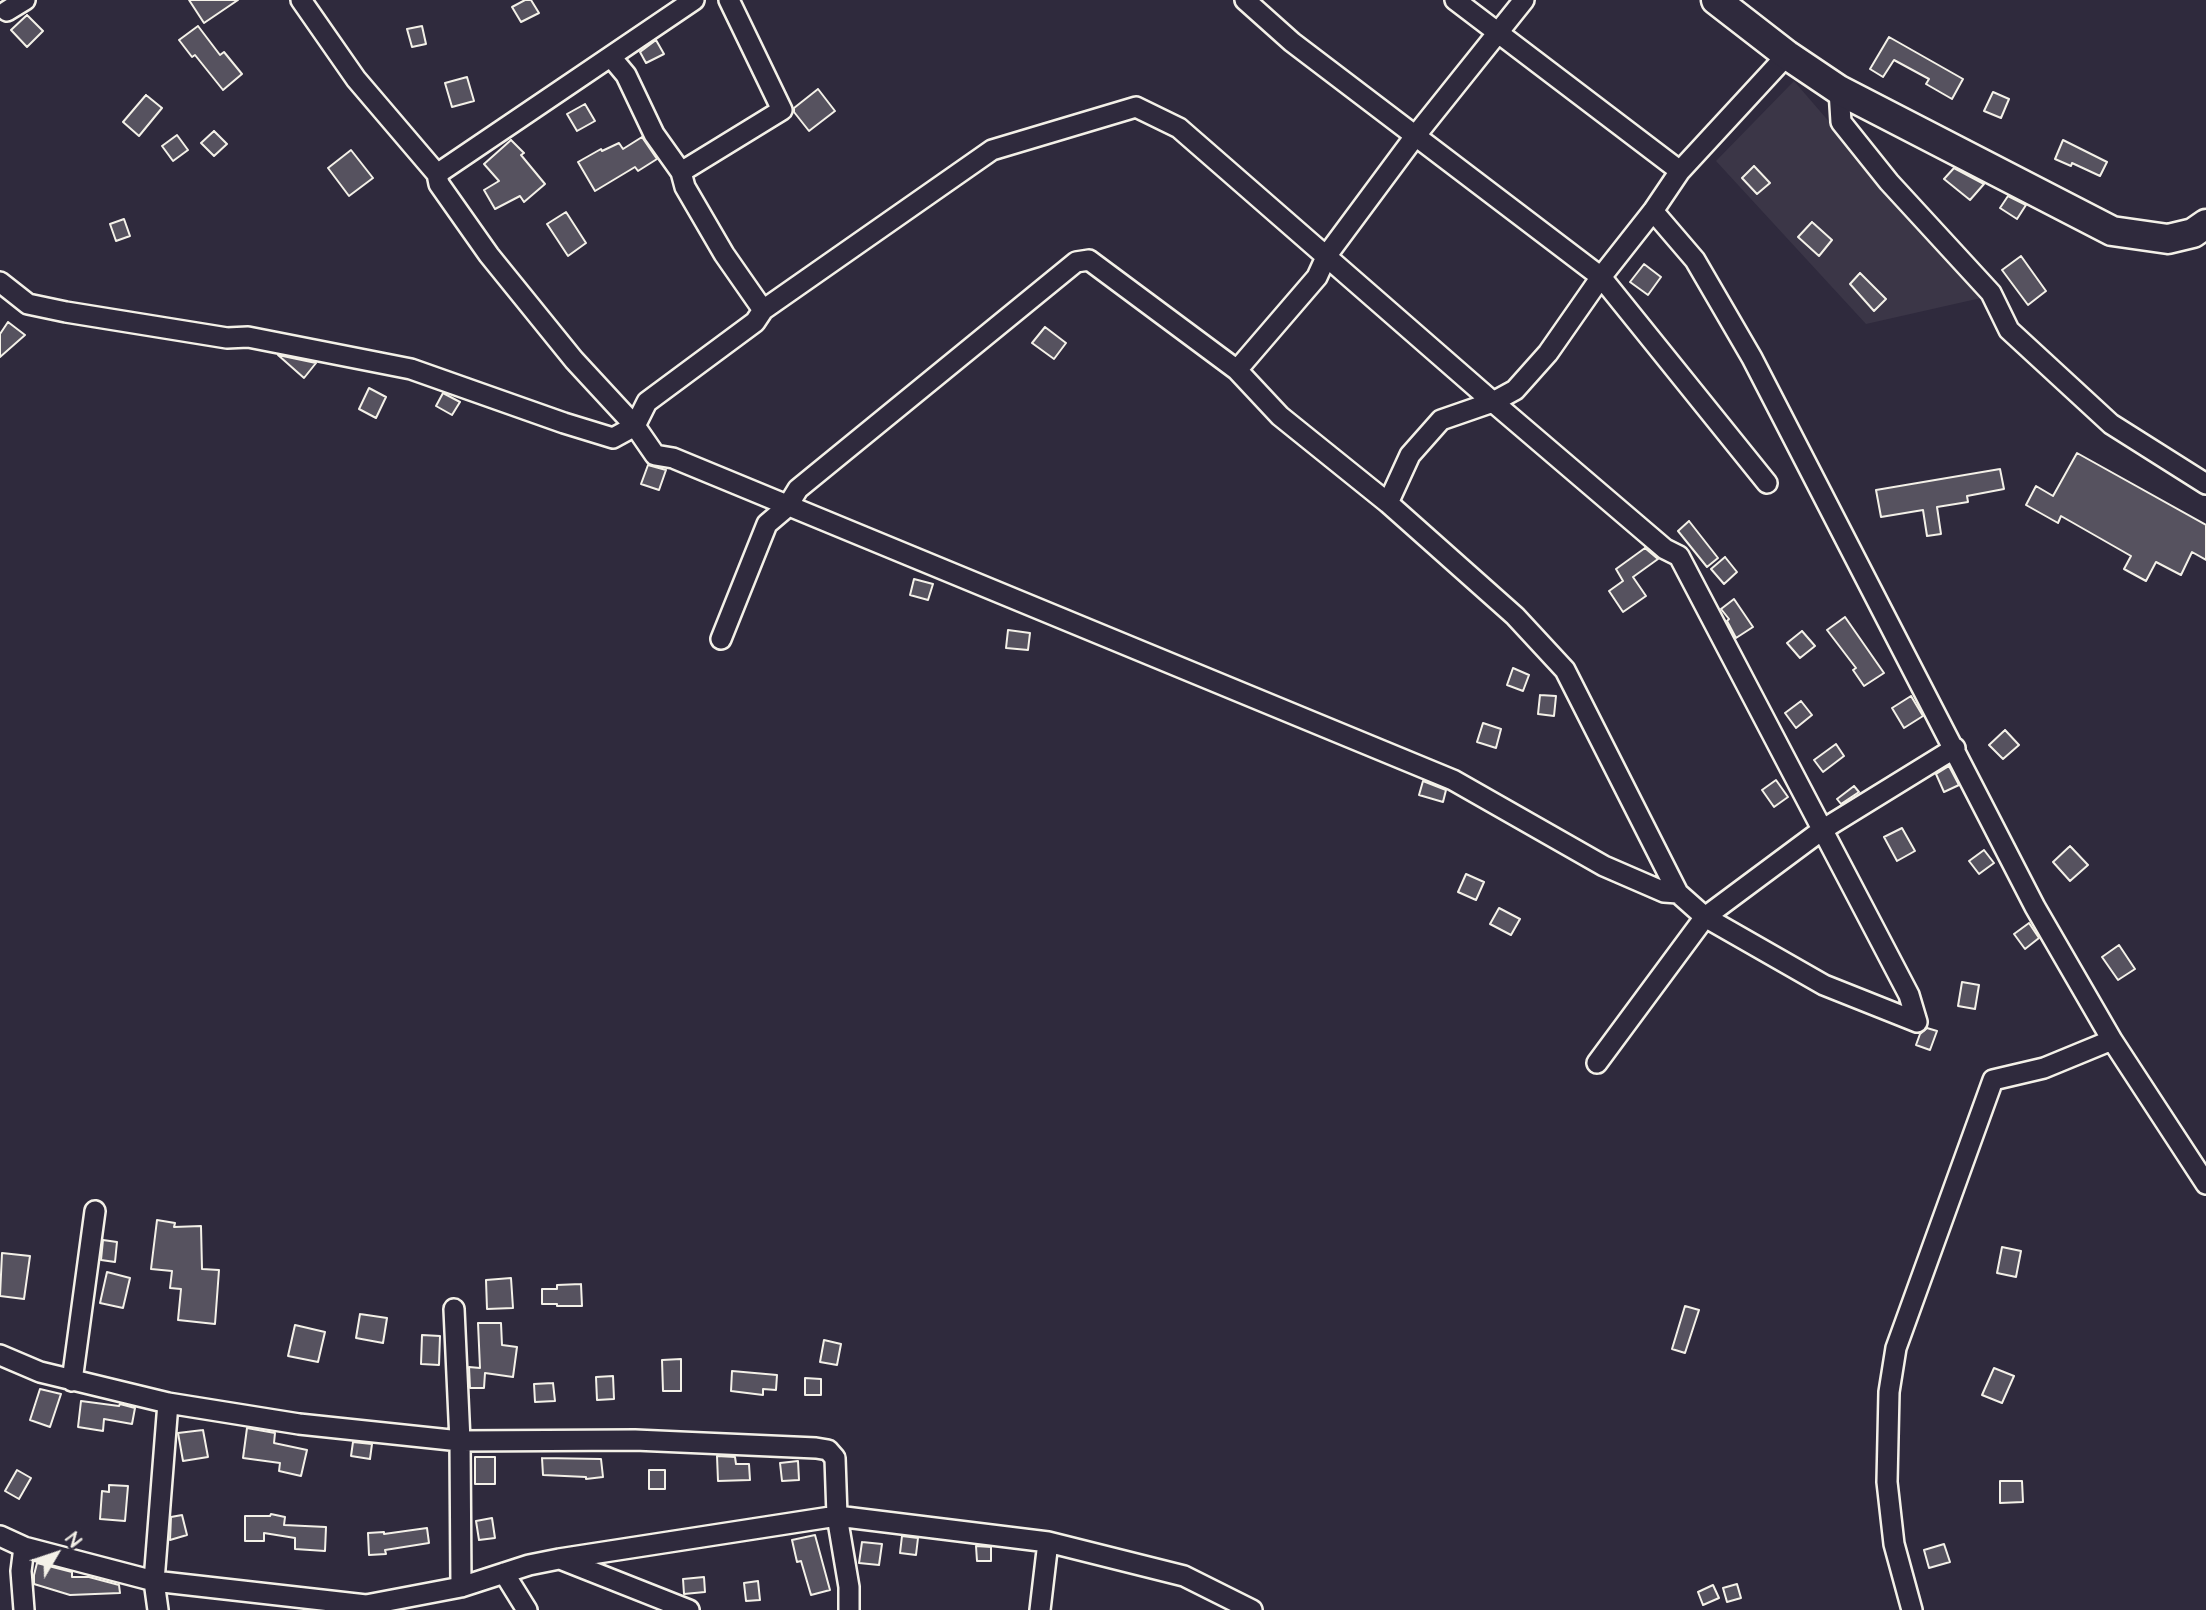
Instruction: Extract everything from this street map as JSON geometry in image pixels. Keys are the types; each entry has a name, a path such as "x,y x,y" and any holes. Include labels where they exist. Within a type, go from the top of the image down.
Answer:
{"street":[{"path":"7,11 25,0"},
{"path":"301,0 356,79 437,174 439,184 489,255 574,360 635,426 654,455 673,458 1453,780 1604,866 1664,892 1678,893"},
{"path":"437,174 694,0"},
{"path":"681,172 782,110 729,0"},
{"path":"1245,0 1292,42 1601,277 1767,482"},
{"path":"1455,0 1680,171"},
{"path":"1237,370 1317,277 1327,255 1416,135 1524,0"},
{"path":"1716,0 1787,55 1839,90 2112,231 2168,239 2193,233 2206,224"},
{"path":"1388,503 1410,455 1441,420 1493,402 1515,390 1548,353 1680,171 1787,55"},
{"path":"611,57 626,75 654,134 681,172 685,187 724,254 763,310"},
{"path":"1839,90 1841,122 1889,181 1991,293 2009,330 2111,424 2206,484"},
{"path":"0,282 28,304 227,338 248,337 411,369 564,424 613,438 635,426 647,402 755,322 763,310 992,150 1136,107 1179,128 1493,402 1665,549 1679,556 1909,995 1917,1022 1824,985 1705,917 1678,893 1565,670 1515,616 1388,503 1280,416 1237,370 1089,260 1076,262 798,489 787,507 767,524 721,639"},
{"path":"1653,211 1695,260 1752,358 2035,907 2112,1040 2206,1184"},
{"path":"1597,1063 1705,917 1822,830 1955,748"},
{"path":"1912,1610 1894,1544 1887,1482 1889,1392 1896,1348 1993,1080 2044,1068 2112,1040"},
{"path":"72,1381 94,1211"},
{"path":"454,1308 460,1441 461,1587"},
{"path":"0,1355 40,1372 72,1381 168,1403 299,1424 460,1441 635,1440 828,1450 835,1458 837,1516 849,1587 849,1610"},
{"path":"158,1610 154,1581 168,1403"},
{"path":"0,1536 24,1547 154,1581 366,1605 423,1602 529,1565 559,1559 837,1516 1048,1542 1184,1576 1252,1610"},
{"path":"1040,1610 1048,1542"},
{"path":"24,1547 21,1571 24,1610"},
{"path":"559,1559 689,1610"},
{"path":"504,1573 527,1610"}],"shaded area":[{"path":"1794,81 1981,298 1866,324 1716,161"}],"building":[{"path":"189,0 238,0 204,23"},
{"path":"531,0 539,13 521,22 512,7"},
{"path":"27,15 43,31 27,47 11,30"},
{"path":"198,26 220,55 224,52 242,74 223,90 195,55 192,57 179,40"},
{"path":"422,26 426,44 412,47 407,29"},
{"path":"1889,37 1963,79 1952,99 1926,84 1929,79 1894,60 1883,77 1870,69"},
{"path":"656,40 664,54 646,63 640,52"},
{"path":"467,77 474,101 452,107 445,83"},
{"path":"818,89 835,111 809,131 794,112 794,108"},
{"path":"1993,92 2009,99 2001,118 1984,111"},
{"path":"146,95 162,108 139,136 123,122"},
{"path":"585,104 595,121 577,131 567,114"},
{"path":"214,131 227,144 214,156 201,143"},
{"path":"177,135 188,150 173,161 162,146"},
{"path":"642,137 657,159 638,171 635,167 595,191 578,162 601,149 602,151 619,143 623,149"},
{"path":"511,140 524,153 521,155 545,184 524,202 520,196 495,209 484,190 499,181 484,164"},
{"path":"2063,140 2107,162 2100,176 2072,163 2071,166 2055,159"},
{"path":"351,150 373,178 349,196 328,168"},
{"path":"1754,166 1770,183 1757,194 1742,178"},
{"path":"1954,168 1984,184 1970,200 1944,179"},
{"path":"2008,196 2026,205 2017,219 2000,208"},
{"path":"566,212 586,243 568,256 547,224"},
{"path":"124,219 130,236 116,241 110,224"},
{"path":"1812,222 1832,240 1819,256 1798,237"},
{"path":"2021,256 2046,291 2028,305 2002,270"},
{"path":"1644,264 1661,277 1648,295 1630,282"},
{"path":"1860,273 1886,299 1874,311 1850,284"},
{"path":"8,322 25,335 0,357 0,334"},
{"path":"1045,327 1066,343 1054,359 1032,343"},
{"path":"278,355 316,363 304,378"},
{"path":"369,388 386,397 376,418 359,409"},
{"path":"443,393 460,402 452,415 436,406"},
{"path":"2077,453 2206,525 2206,560 2192,552 2181,575 2156,562 2146,581 2124,569 2131,556 2061,516 2058,523 2026,505 2036,486 2053,496"},
{"path":"648,465 666,470 659,490 641,484"},
{"path":"2000,469 2004,489 1967,496 1968,502 1937,507 1941,534 1927,536 1923,510 1881,517 1876,490"},
{"path":"1689,521 1718,558 1707,567 1678,531"},
{"path":"1645,548 1658,559 1633,577 1646,596 1623,612 1609,591 1623,581 1616,569"},
{"path":"1725,557 1737,572 1724,584 1711,569"},
{"path":"914,579 933,584 928,600 910,595"},
{"path":"1734,599 1753,627 1736,638 1727,621 1729,619 1721,609"},
{"path":"1845,617 1884,673 1864,686 1853,670 1856,668 1827,630"},
{"path":"1008,630 1030,633 1028,650 1006,648"},
{"path":"1802,631 1815,646 1800,658 1787,643"},
{"path":"1513,668 1529,675 1523,691 1507,685"},
{"path":"1540,695 1556,696 1554,716 1538,714"},
{"path":"1911,696 1923,716 1904,728 1892,708"},
{"path":"1801,701 1812,715 1796,728 1785,713"},
{"path":"1483,723 1501,729 1496,748 1477,742"},
{"path":"2005,730 2019,745 2003,759 1989,745"},
{"path":"1836,744 1844,756 1823,772 1814,760"},
{"path":"1949,766 1959,785 1944,792 1936,774"},
{"path":"1776,780 1788,797 1774,807 1762,790"},
{"path":"1423,781 1446,790 1443,802 1419,795"},
{"path":"1854,786 1859,792 1841,804 1837,799"},
{"path":"1902,828 1915,851 1897,861 1884,837"},
{"path":"2070,846 2088,865 2070,881 2053,862"},
{"path":"1984,850 1994,863 1979,874 1969,861"},
{"path":"1466,874 1484,882 1476,900 1458,892"},
{"path":"1499,908 1520,919 1511,935 1490,924"},
{"path":"2029,923 2039,938 2025,949 2014,934"},
{"path":"2119,945 2135,969 2118,980 2102,957"},
{"path":"1962,982 1979,985 1975,1009 1958,1006"},
{"path":"1927,1028 1937,1031 1930,1050 1916,1045 1920,1034"},
{"path":"157,1220 175,1223 174,1227 201,1226 202,1269 219,1270 215,1324 178,1320 181,1289 170,1288 172,1271 151,1269"},
{"path":"103,1240 117,1242 115,1262 101,1260"},
{"path":"2002,1247 2021,1251 2016,1277 1997,1273"},
{"path":"2,1253 30,1256 24,1299 0,1296"},
{"path":"107,1272 130,1278 123,1308 100,1303"},
{"path":"511,1278 513,1308 487,1309 486,1280"},
{"path":"581,1284 582,1306 542,1304 542,1289"},
{"path":"1685,1306 1699,1310 1685,1353 1672,1349"},
{"path":"360,1314 387,1318 383,1343 356,1338"},
{"path":"478,1323 501,1323 502,1345 517,1347 513,1377 485,1373 484,1388 470,1388 469,1367 480,1368"},
{"path":"295,1325 325,1332 318,1362 288,1356"},
{"path":"422,1335 440,1336 439,1365 421,1364"},
{"path":"824,1340 841,1344 837,1365 820,1362"},
{"path":"681,1359 681,1391 663,1391 662,1360"},
{"path":"1994,1368 2014,1376 2002,1403 1982,1395"},
{"path":"732,1371 777,1375 776,1390 763,1389 763,1395 731,1391"},
{"path":"613,1376 614,1399 597,1400 596,1377"},
{"path":"805,1378 821,1379 821,1395 805,1395"},
{"path":"553,1383 555,1401 535,1402 534,1384"},
{"path":"40,1389 61,1394 50,1427 30,1420"},
{"path":"81,1401 135,1408 132,1424 104,1419 103,1431 78,1427"},
{"path":"247,1428 275,1433 274,1443 307,1450 301,1476 279,1471 280,1463 243,1458"},
{"path":"203,1430 208,1457 183,1461 178,1433"},
{"path":"353,1442 372,1444 370,1459 351,1456"},
{"path":"717,1456 735,1457 736,1464 749,1464 750,1480 718,1481"},
{"path":"475,1457 495,1457 495,1484 475,1484"},
{"path":"542,1458 601,1459 603,1477 586,1479 543,1475"},
{"path":"798,1461 799,1480 782,1481 780,1463"},
{"path":"17,1470 31,1478 19,1499 5,1491"},
{"path":"649,1470 665,1470 665,1489 649,1489"},
{"path":"2000,1481 2022,1481 2023,1502 2000,1503"},
{"path":"109,1485 128,1486 125,1521 100,1519 102,1491 109,1492"},
{"path":"271,1514 285,1517 284,1525 326,1527 325,1551 295,1549 295,1538 264,1533 264,1541 245,1541 245,1516"},
{"path":"182,1515 187,1535 170,1540 171,1517"},
{"path":"492,1518 495,1538 479,1540 476,1521"},
{"path":"427,1528 429,1543 385,1550 386,1554 369,1555 368,1533 384,1534"},
{"path":"815,1535 830,1590 811,1595 801,1561 797,1562 792,1540"},
{"path":"902,1536 918,1538 916,1555 900,1553"},
{"path":"862,1542 882,1544 879,1565 859,1563"},
{"path":"1944,1544 1950,1562 1929,1568 1924,1550"},
{"path":"976,1546 991,1547 991,1561 977,1561"},
{"path":"37,1563 72,1572 72,1577 89,1577 119,1585 120,1593 70,1595 34,1584"},
{"path":"704,1577 705,1592 684,1594 683,1579"},
{"path":"758,1581 760,1600 746,1601 744,1583"},
{"path":"1737,1584 1741,1598 1727,1602 1723,1588"},
{"path":"1713,1585 1719,1598 1703,1605 1698,1592"}]}
